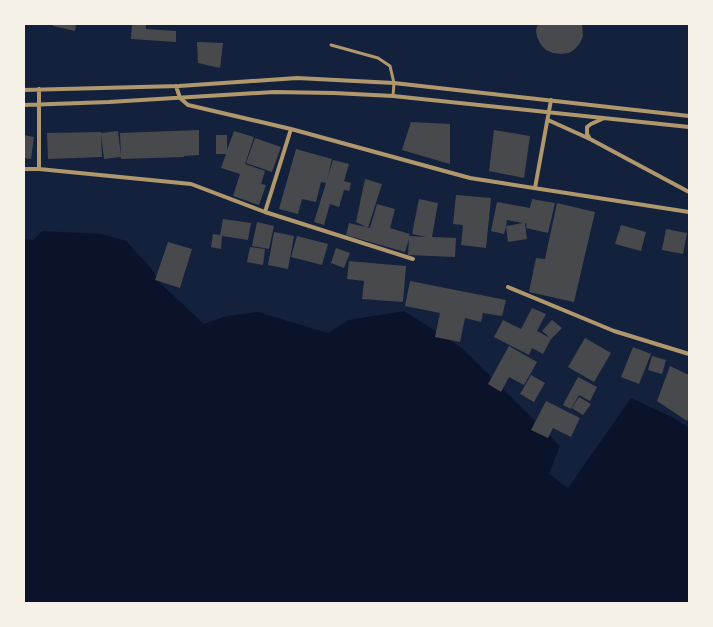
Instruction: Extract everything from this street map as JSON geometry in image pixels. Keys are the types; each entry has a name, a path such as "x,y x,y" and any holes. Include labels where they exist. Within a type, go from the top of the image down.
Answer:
{"street":[{"path":"24,90 176,86 297,78 394,83 689,116"},
{"path":"176,86 180,98 188,105 291,128 470,178 689,212"},
{"path":"39,89 39,169"},
{"path":"24,105 274,92 334,93 393,96 689,127"},
{"path":"535,188 551,100"},
{"path":"590,139 587,134 587,127 597,120 606,119"},
{"path":"548,120 590,139 689,192"},
{"path":"264,212 291,128"},
{"path":"24,169 39,169 191,184 264,212 414,259"},
{"path":"508,287 614,331 689,354"}],"lane":[{"path":"331,45 378,58 390,66 394,83 393,96"}],"water":[{"path":"42,231 102,234 126,241 150,267 160,283 204,324 227,316 258,312 328,333 349,320 404,311 462,348 560,446 549,474 568,488 631,398 672,417 689,428 689,603 24,603 24,239 33,240"}],"building":[{"path":"53,24 76,24 75,31 53,26"},
{"path":"132,24 146,24 146,29 176,31 176,42 131,39"},
{"path":"538,24 582,24 583,36 580,43 569,53 553,53 546,50 541,45 537,37 536,30"},
{"path":"197,42 223,43 220,68 198,63"},
{"path":"411,122 450,124 450,164 402,150"},
{"path":"199,130 199,155 184,157 121,159 120,133"},
{"path":"494,130 530,136 524,178 489,171"},
{"path":"118,131 121,157 104,159 101,133"},
{"path":"234,131 254,137 245,164 265,171 261,184 266,185 259,205 233,196 240,174 221,168 226,154 216,154 216,135 227,135 227,150"},
{"path":"101,132 102,157 48,159 47,133"},
{"path":"24,135 34,137 31,159 24,158"},
{"path":"255,138 281,147 272,172 246,163"},
{"path":"296,149 332,159 327,180 333,160 349,164 344,181 351,183 349,191 344,190 339,207 330,204 324,225 314,222 326,183 321,182 316,202 302,199 298,214 279,209"},
{"path":"365,179 382,184 368,228 356,222"},
{"path":"456,195 491,198 486,248 461,245 463,225 453,224"},
{"path":"419,199 438,203 432,237 456,238 455,257 408,255 409,239 405,252 346,235 349,223 370,228 377,204 395,209 390,228 410,234 409,236 426,237 412,234"},
{"path":"532,199 555,203 548,233 526,228 527,224 525,223 527,239 508,242 506,226 504,234 491,231 497,202 530,208","holes":["507,220 523,223 506,226"]},
{"path":"557,203 595,212 574,302 529,292 536,258 545,259"},
{"path":"223,219 251,223 248,240 222,236 221,249 211,247 213,234 220,235"},
{"path":"257,222 274,226 269,249 252,246"},
{"path":"621,225 646,232 641,251 615,244"},
{"path":"666,229 687,233 683,254 662,250"},
{"path":"274,232 294,236 288,269 268,265"},
{"path":"297,236 328,244 322,265 291,257"},
{"path":"168,242 192,249 180,288 155,280"},
{"path":"250,247 265,249 263,265 247,262"},
{"path":"336,248 350,253 344,268 331,263"},
{"path":"349,261 406,266 403,302 362,299 364,281 347,279"},
{"path":"410,281 506,300 502,316 483,313 481,322 465,318 460,342 435,337 440,313 405,306"},
{"path":"532,308 546,314 537,331 550,338 542,331 552,320 562,328 551,339 543,354 532,348 529,355 494,337 503,320 521,329"},
{"path":"585,338 611,353 594,382 568,367"},
{"path":"509,346 537,362 524,385 509,377 501,392 488,384"},
{"path":"633,347 651,354 639,384 621,377"},
{"path":"652,356 666,360 662,374 648,370"},
{"path":"670,366 689,375 689,416 687,421 657,401"},
{"path":"531,375 545,383 534,402 520,394"},
{"path":"578,377 597,387 590,401 579,395 571,409 563,405"},
{"path":"579,397 591,404 583,415 572,408"},
{"path":"546,401 580,418 571,437 553,428 548,438 531,430"}]}
